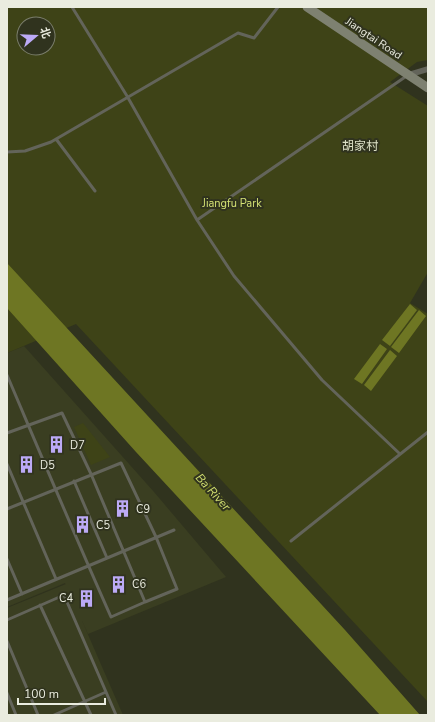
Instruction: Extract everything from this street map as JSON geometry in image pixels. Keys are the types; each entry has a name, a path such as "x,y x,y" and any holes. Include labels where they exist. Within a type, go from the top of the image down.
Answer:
{"main road":[{"name":"Jiangtai Road","path":"308,7 428,88"}],"street":[{"path":"408,75 428,69"}],"lane":[{"path":"72,7 127,96 197,220 234,276 322,380 400,454"},
{"path":"7,152 25,151 56,139 127,96 238,33 254,38 278,7"},
{"path":"197,220 408,75"},
{"path":"56,139 95,191"},
{"path":"7,375 55,489 88,566 111,617 177,589 156,537 121,463 74,481 55,489 23,503 7,509"},
{"path":"7,433 28,424 62,413 92,474 145,602"},
{"path":"291,541 428,432"},
{"path":"7,464 56,580"},
{"path":"74,481 107,558"},
{"path":"7,600 174,530"},
{"path":"7,559 22,594"},
{"path":"7,620 64,595 116,715"},
{"path":"40,605 91,715"},
{"path":"7,641 38,715"},
{"path":"54,715 106,692"},
{"path":"7,693 16,715"}],"shaded area":[{"path":"24,346 154,492 226,577 88,634 65,583 7,607 7,353"},
{"path":"66,584 123,715 7,715 7,608"}],"green space":[{"name":"Jiangfu Park","path":"7,7 428,7 428,60 417,62 390,82 428,106 428,272 410,303 428,314 428,702 76,324 7,353"},
{"path":"83,423 110,457 91,465 74,427"}],"water":[{"name":"Ba River","path":"7,263 345,630 420,715 380,715 136,452 7,308"},
{"path":"410,304 417,310 390,346 382,340"},
{"path":"419,310 426,316 399,353 391,347"},
{"path":"380,344 387,349 362,384 354,379"},
{"path":"390,350 397,356 371,391 364,385"}],"place":[{"name":"D7","path":"57,445"},
{"name":"D5","path":"27,465"},
{"name":"C9","path":"123,509"},
{"name":"C5","path":"83,525"},
{"name":"C6","path":"119,584"},
{"name":"C4","path":"86,598"}],"district":[{"name":"胡家村","path":"360,146"}]}
